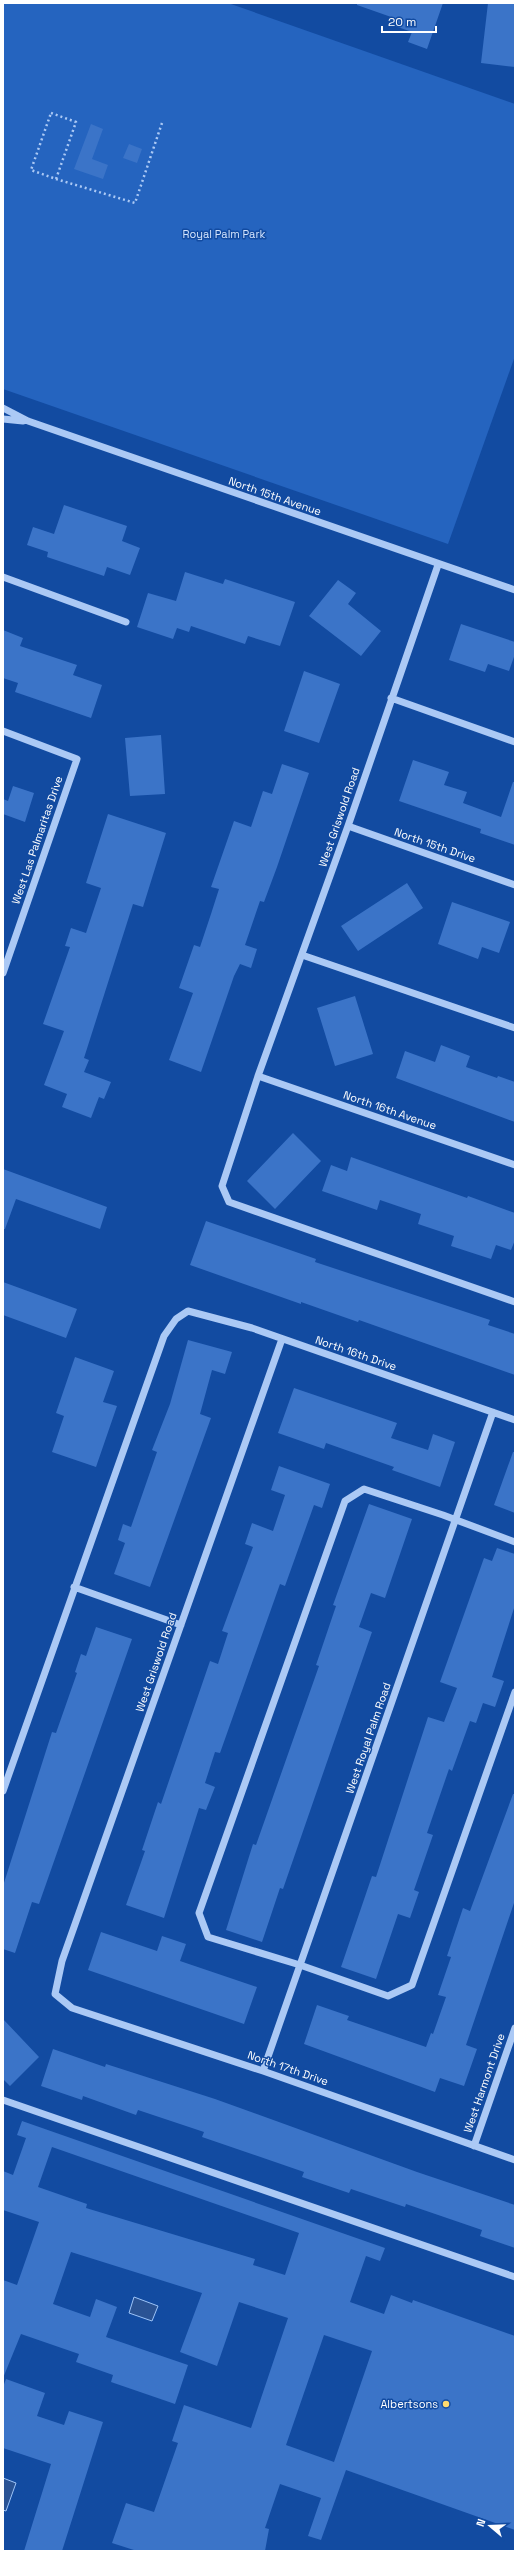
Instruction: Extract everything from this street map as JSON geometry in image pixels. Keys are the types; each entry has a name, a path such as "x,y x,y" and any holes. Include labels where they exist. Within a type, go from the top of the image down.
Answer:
{"street":[{"name":"North 15th Avenue","path":"3,408 28,422 438,565 515,590"},
{"name":"North 15th Avenue","path":"3,419 28,422"},
{"name":"West Griswold Road","path":"438,565 348,826 258,1076 222,1186 229,1202 515,1302"},
{"path":"3,577 126,622"},
{"path":"391,698 515,742"},
{"name":"West Las Palmaritas Drive","path":"3,731 76,759 3,973"},
{"name":"North 15th Drive","path":"348,826 515,885"},
{"path":"302,955 515,1028"},
{"name":"North 16th Avenue","path":"258,1076 515,1165"},
{"name":"North 16th Drive","path":"74,1586 164,1336 176,1319 188,1311 282,1338 515,1420"},
{"name":"West Griswold Road","path":"55,1994 62,1960 282,1338"},
{"name":"West Royal Palm Road","path":"263,2071 493,1412"},
{"path":"515,1542 456,1519 364,1489 345,1501 199,1913 208,1937 300,1965 388,1996 412,1985 515,1692"},
{"path":"3,1791 74,1586 181,1625"},
{"name":"North 17th Drive","path":"55,1994 72,2008 263,2071 515,2160"},
{"name":"West Harmont Drive","path":"474,2146 515,2028"},
{"path":"3,2100 515,2277"}],"path":[{"path":"56,179 76,122 50,113 31,170 56,179 135,203 162,123"}],"green space":[{"name":"Royal Palm Park","path":"3,3 228,3 515,104 515,356 448,544 3,389"}],"shaded area":[{"path":"134,2297 158,2306 152,2321 129,2313"},
{"path":"3,2478 16,2483 6,2511 3,2510"}],"building":[{"path":"357,3 443,3 427,49 408,42 412,32 392,25 394,18 357,5"},
{"path":"488,3 515,3 515,67 481,63"},
{"path":"91,124 103,129 92,159 108,165 103,179 74,169"},
{"path":"129,144 142,149 137,163 123,158"},
{"path":"64,505 127,526 122,541 140,548 130,575 107,567 104,576 47,557 48,552 27,545 33,527 54,534"},
{"path":"185,572 223,584 225,579 295,602 280,646 248,636 245,644 191,626 189,632 177,628 173,639 137,627 148,593 176,601"},
{"path":"338,580 356,593 348,604 381,631 361,656 309,616"},
{"path":"461,624 515,642 515,654 509,671 488,664 485,672 449,660"},
{"path":"3,630 23,638 20,646 77,665 73,675 102,685 91,718 15,692 18,683 3,678"},
{"path":"304,671 340,684 319,743 284,731"},
{"path":"161,735 165,794 130,796 125,738"},
{"path":"413,760 449,772 444,785 467,792 463,803 501,817 513,782 515,782 515,845 480,833 481,829 399,801"},
{"path":"282,764 309,773 264,902 260,901 245,945 257,949 251,968 240,964 234,976 201,1072 169,1060 193,993 179,988 194,945 200,947 211,914 219,889 211,887 234,821 251,827 263,791 272,794"},
{"path":"13,786 34,793 25,822 3,814 3,799 8,801"},
{"path":"108,814 166,833 143,907 133,904 84,1058 89,1060 84,1072 111,1082 104,1099 99,1097 91,1118 62,1107 67,1094 44,1085 64,1031 43,1024 70,947 65,946 71,928 86,933 101,888 86,883"},
{"path":"407,883 423,908 358,951 341,926"},
{"path":"452,902 510,922 499,953 482,947 478,959 438,944"},
{"path":"355,996 373,1054 335,1066 317,1008"},
{"path":"441,1045 470,1056 466,1067 497,1078 498,1076 515,1082 515,1122 396,1078 405,1051 435,1062"},
{"path":"293,1133 321,1161 275,1209 247,1181"},
{"path":"351,1157 467,1198 468,1196 515,1213 515,1240 511,1250 496,1245 491,1259 451,1246 454,1236 418,1224 421,1214 380,1200 377,1210 322,1191 331,1165 347,1171"},
{"path":"3,1169 107,1207 100,1229 16,1199 5,1229 3,1229"},
{"path":"206,1221 316,1259 315,1262 490,1320 488,1325 515,1334 515,1375 359,1320 358,1322 301,1302 301,1304 190,1265"},
{"path":"3,1282 77,1309 66,1338 3,1315"},
{"path":"188,1340 232,1352 225,1374 212,1370 200,1414 211,1418 150,1587 114,1574 125,1543 118,1540 123,1524 131,1527 157,1452 152,1450 170,1404"},
{"path":"75,1357 114,1371 103,1402 117,1406 96,1467 52,1452 64,1416 56,1413"},
{"path":"294,1388 397,1423 391,1438 428,1450 433,1434 455,1442 440,1487 392,1470 394,1467 326,1443 324,1449 278,1433"},
{"path":"513,1452 515,1452 515,1513 494,1505"},
{"path":"279,1466 330,1484 322,1508 314,1505 285,1586 280,1584 220,1753 215,1752 205,1783 215,1787 206,1810 199,1808 164,1918 126,1905 145,1851 142,1850 158,1802 161,1804 210,1661 218,1664 228,1633 222,1631 253,1547 245,1544 252,1523 273,1531 285,1495 271,1490"},
{"path":"369,1504 412,1519 385,1598 371,1593 359,1627 372,1632 283,1889 280,1888 262,1942 226,1930 253,1844 256,1845 319,1666 316,1665 336,1606 333,1605"},
{"path":"497,1548 515,1554 515,1605 492,1677 504,1681 495,1707 483,1703 476,1723 470,1721 452,1771 449,1769 427,1833 433,1835 414,1890 419,1892 410,1918 398,1914 376,1979 341,1967 372,1876 376,1877 428,1717 444,1722 457,1688 440,1682 484,1558 492,1561"},
{"path":"96,1627 132,1639 39,1904 32,1902 15,1953 3,1949 3,1886 52,1732 56,1733 77,1673 75,1672 81,1654 86,1656"},
{"path":"513,1794 515,1794 515,1900 466,2045 477,2049 464,2086 440,2078 435,2092 304,2044 317,2005 349,2016 347,2020 426,2047 431,2033 433,2034 446,1997 438,1995 451,1957 447,1956 463,1908 470,1911"},
{"path":"101,1932 157,1951 162,1936 186,1944 180,1961 257,1987 244,2024 88,1970"},
{"path":"3,2019 39,2057 10,2086 3,2079"},
{"path":"53,2049 105,2067 106,2064 215,2099 417,2172 515,2205 515,2248 480,2236 482,2230 406,2204 405,2207 351,2189 349,2193 302,2177 304,2172 202,2137 204,2132 138,2110 136,2115 83,2096 82,2100 41,2086"},
{"path":"22,2121 385,2248 380,2261 366,2256 350,2302 384,2314 391,2295 412,2303 413,2300 515,2336 515,2530 346,2470 321,2540 308,2536 321,2498 280,2484 265,2528 269,2529 265,2551 137,2551 112,2543 126,2503 154,2512 178,2443 172,2441 184,2405 251,2428 288,2318 239,2302 217,2366 180,2352 202,2293 71,2252 53,2304 90,2317 96,2299 117,2307 106,2337 188,2365 175,2404 111,2382 113,2375 76,2362 79,2354 21,2334 3,2378 3,2280 17,2285 39,2222 3,2210 3,2171 13,2175 26,2138 17,2135","holes":["52,2147 299,2233 285,2275 253,2265 255,2259 86,2208 87,2204 38,2187","324,2335 372,2351 334,2462 286,2445"]},
{"path":"6,2379 45,2393 37,2416 64,2425 69,2411 103,2422 62,2551 24,2551 51,2464 3,2448 3,2387"}],"place":[{"name":"Albertsons","path":"446,2404"}]}
